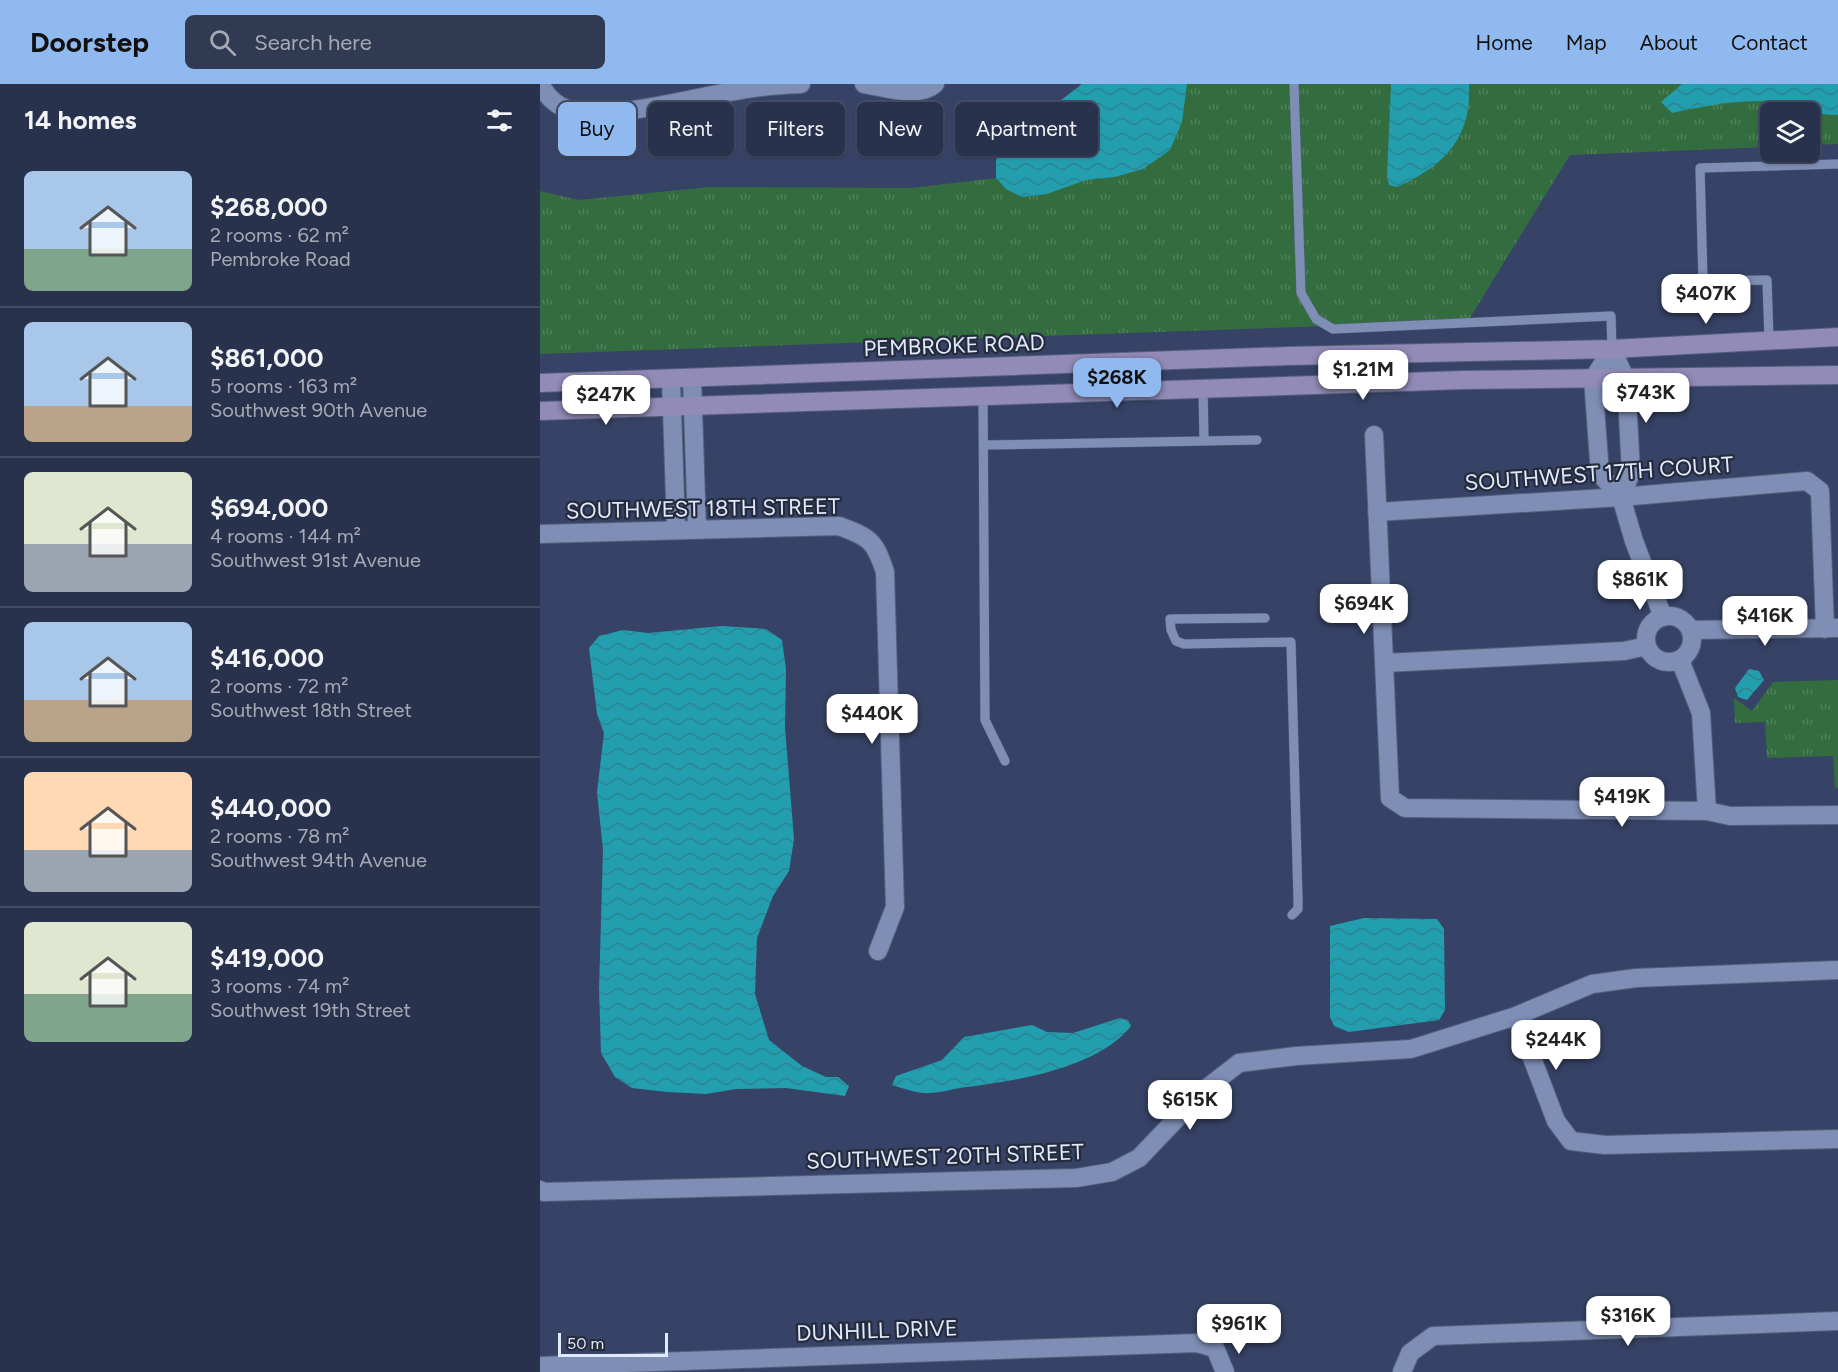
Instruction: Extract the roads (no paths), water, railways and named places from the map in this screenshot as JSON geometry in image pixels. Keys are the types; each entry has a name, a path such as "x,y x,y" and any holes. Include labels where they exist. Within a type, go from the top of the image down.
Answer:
{"main road":[{"name":"PEMBROKE ROAD","path":"540,384 1202,360 1612,349 1838,337"},
{"path":"1202,360 1203,388"},
{"path":"540,411 1203,388 1838,375"}],"street":[{"path":"540,84 555,103 568,109 600,112 633,111 743,89 801,84"},
{"path":"864,84 914,91 924,90 934,84"},
{"path":"1612,349 1625,378 1631,473 1621,497"},
{"path":"1612,349 1593,379 1600,474 1621,497 1634,541 1663,617"},
{"path":"671,379 676,528"},
{"path":"692,379 697,528"},
{"path":"1374,435 1390,798 1405,808 1707,811 1730,816 1838,814"},
{"name":"SOUTHWEST 17TH COURT","path":"1377,513 1621,497 1807,481 1820,491 1832,629"},
{"name":"SOUTHWEST 18TH STREET","path":"540,534 676,528 838,526 866,536 878,550 885,584 894,907 878,951"},
{"path":"1663,617 1678,618 1690,630 1691,647 1680,660 1670,662 1660,660 1653,656 1647,646 1649,630 1653,623 1663,617"},
{"path":"1690,630 1832,629"},
{"path":"1384,663 1624,651 1647,646"},
{"path":"1680,660 1701,713 1707,811"},
{"name":"SOUTHWEST 20TH STREET","path":"540,1190 544,1192 1076,1178 1112,1172 1139,1158 1203,1091 1239,1063 1296,1056 1411,1049 1515,1016 1592,984 1636,978 1838,970"},
{"path":"1515,1016 1556,1121 1571,1141 1605,1145 1838,1139"},
{"path":"1402,1372 1410,1353 1433,1336 1838,1322"},
{"name":"DUNHILL DRIVE","path":"540,1366 1197,1343 1215,1348 1225,1372"}],"lane":[{"path":"1294,84 1300,293 1316,319 1333,328 1611,316 1612,349"},
{"path":"1769,340 1767,280 1703,281 1700,168 1838,164"},
{"path":"1203,388 1204,441"},
{"path":"983,395 985,720 1005,760"},
{"path":"984,445 1257,440"},
{"path":"1264,618 1170,619 1171,630 1176,640 1184,644 1291,642 1298,899 1298,909 1292,915"}],"water":[{"path":"1082,84 1187,84 1182,122 1170,150 1143,169 1115,177 1086,180 1047,194 1022,197 1006,189 996,178 996,160 999,156 1098,156 1098,102 1059,102"},
{"path":"1391,84 1469,84 1466,120 1452,148 1428,170 1397,187 1389,185 1387,177"},
{"path":"1682,84 1838,84 1838,115 1820,113 1820,102 1744,102 1672,113 1661,102"},
{"path":"722,626 766,629 782,640 786,669 785,727 794,839 789,871 773,896 757,938 755,994 769,1040 802,1066 826,1077 838,1077 849,1086 845,1096 786,1088 736,1089 706,1094 632,1088 615,1077 601,1053 599,989 603,850 597,792 604,733 597,714 589,648 599,636 623,630 648,633"},
{"path":"1749,669 1759,671 1764,680 1747,700 1738,697 1735,688"},
{"path":"1364,918 1437,919 1444,929 1445,1010 1439,1020 1349,1032 1334,1026 1330,1017 1330,926"},
{"path":"1120,1018 1128,1020 1131,1026 1116,1041 1097,1053 1052,1071 1004,1082 932,1093 915,1092 892,1085 896,1076 942,1060 964,1037 1032,1025 1047,1032 1073,1033"}]}
